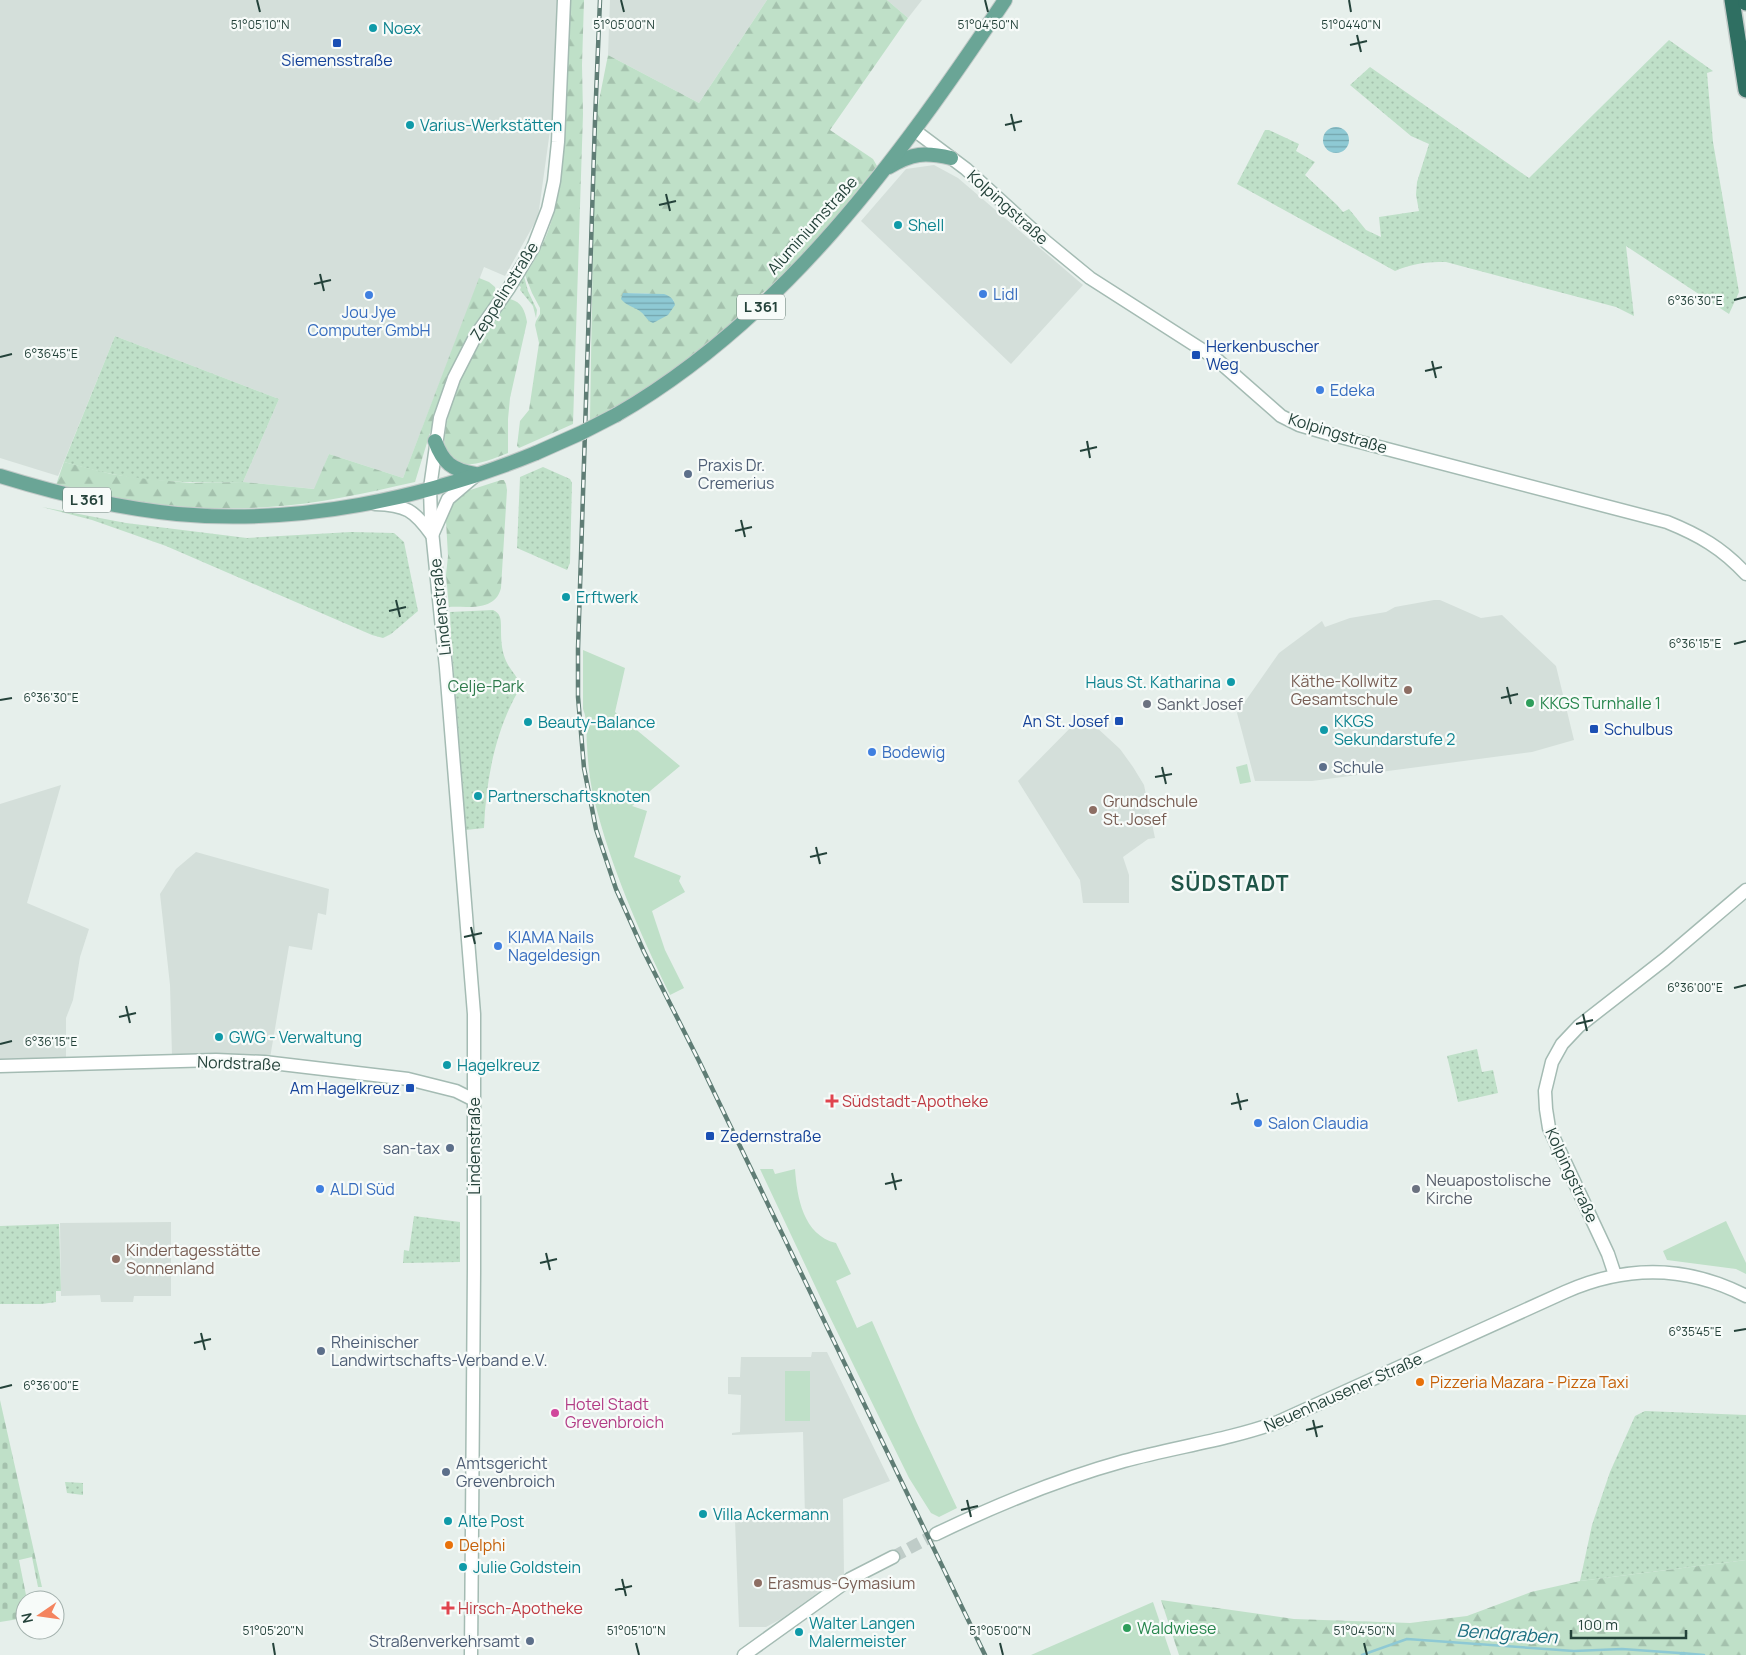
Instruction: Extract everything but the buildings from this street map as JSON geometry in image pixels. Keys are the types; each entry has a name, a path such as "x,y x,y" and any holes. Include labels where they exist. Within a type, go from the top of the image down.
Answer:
{"highway":[{"path":"1732,0 1746,90"}],"main road":[{"name":"Aluminiumstraße","path":"430,488 481,473 544,450 616,415 694,364 750,317 828,238 884,170 1005,0"},
{"path":"884,170 899,161 916,155 928,154 951,158"},
{"path":"435,441 440,454 452,467 462,472 481,473"},
{"name":"L 361","path":"0,476 84,499 138,509 177,514 218,516 266,516 305,512 366,503 430,488"}],"street":[{"name":"Zeppelinstraße","path":"430,488 435,441 442,410 462,361 476,335 509,288 533,248 548,209 554,181 558,142 564,0"},
{"name":"Kolpingstraße","path":"914,130 988,188 1090,278 1215,358 1271,408 1288,420 1333,435 1667,522 1688,530 1711,543 1746,574"},
{"path":"432,535 448,499 481,473"},
{"name":"Lindenstraße","path":"430,488 432,535 443,634 473,1007 471,1655"},
{"path":"366,503 389,505 412,512 422,520 432,535"},
{"name":"Kolpingstraße","path":"1615,1275 1608,1254 1549,1128 1545,1103 1546,1084 1550,1067 1562,1044 1575,1029 1665,959 1746,890"},
{"name":"Nordstraße","path":"0,1066 210,1060 264,1062 408,1079 456,1090 474,1100"},
{"name":"Neuenhausener Straße","path":"936,1534 992,1509 1088,1472 1131,1459 1251,1431 1278,1422 1592,1281 1615,1275 1647,1272 1683,1275 1716,1283 1746,1296"},
{"path":"744,1655 850,1579 893,1556"}],"shaded area":[{"path":"0,0 558,0 556,87 538,217 505,276 484,267 403,478 329,454 315,489 243,482 279,399 115,336 58,476 0,458"},
{"path":"610,0 767,0 699,103 608,55"},
{"path":"887,0 922,0 908,18"},
{"path":"934,165 958,178 1083,285 1011,364 861,221 906,169"},
{"name":"Käthe-Kollwitz Gesamtschule","path":"1440,600 1481,618 1502,615 1556,666 1574,740 1532,752 1312,781 1255,781 1237,713 1279,653 1322,621 1325,627 1350,618 1386,612 1395,607"},
{"name":"Grundschule St. Josef","path":"1083,715 1120,749 1144,785 1155,838 1148,839 1123,857 1129,875 1129,903 1083,903 1080,880 1018,781"},
{"path":"61,785 27,903 89,929 80,957 73,1000 66,1018 66,1057 0,1059 0,804"},
{"path":"196,852 329,889 326,915 318,913 312,950 289,946 270,1058 172,1055 170,985 160,894 176,869"},
{"name":"Kindertagesstätte Sonnenland","path":"171,1222 171,1296 134,1296 133,1302 101,1302 100,1295 61,1296 60,1223"},
{"name":"Erasmus-Gymasium","path":"812,1352 827,1352 890,1481 843,1499 844,1574 781,1619 766,1627 739,1627 735,1520 805,1517 803,1432 732,1435 732,1433 740,1432 741,1395 728,1394 728,1377 740,1377 741,1357 811,1357"}],"green space":[{"path":"571,0 584,0 583,114 573,424 519,448 517,446 520,421 529,410 539,343 535,325 540,314 540,308 525,275 538,255 547,234 559,192 564,148"},
{"path":"767,0 887,0 908,18 830,130 873,159 877,166 803,255 776,283 744,306 738,318 660,379 619,405 590,420 595,121 608,55 699,103","holes":["628,293 665,296 674,301 645,316"]},
{"path":"1669,40 1713,71 1707,73 1713,142 1739,292 1729,314 1626,246 1634,316 1616,307 1446,262 1408,266 1395,271 1237,184 1265,130 1269,130 1299,144 1296,151 1315,162 1305,175 1343,212 1349,209 1366,230 1381,237 1379,217 1419,211 1416,195 1417,182 1429,144 1411,136 1350,85 1370,67 1529,178"},
{"path":"524,276 528,291 537,310 536,318 533,306 518,285"},
{"path":"479,278 495,287 496,292 493,304 455,361 437,410 415,482 324,501 287,506 241,508 161,505 108,497 56,485 64,462 111,474 147,479 190,483 243,482 314,489 329,454 403,478"},
{"path":"510,299 517,302 522,308 527,322 510,398 508,453 477,463 457,464 444,448 449,413 454,397 475,349 505,303"},
{"path":"115,336 279,399 243,482 161,481 106,473 64,462"},
{"path":"543,467 570,479 572,483 570,563 567,570 517,548 520,477"},
{"path":"504,480 507,490 501,588 498,596 493,601 480,606 449,607 446,575 448,556 446,521 451,504 461,493"},
{"path":"42,507 126,523 247,538 351,532 394,533 404,542 418,611 391,634 383,638 372,635 166,546 92,520"},
{"name":"Celje-Park","path":"493,610 499,614 500,618 504,657 518,680 520,688 504,721 493,756 484,828 466,830 450,612"},
{"path":"583,650 625,668 615,712 680,766 632,806 647,811 634,857 681,876 679,881 685,892 652,911 665,950 684,988 670,995 647,947 617,874 594,799 583,709"},
{"path":"1247,764 1251,782 1240,784 1236,767"},
{"path":"1477,1049 1482,1072 1493,1070 1498,1093 1458,1102 1447,1056"},
{"path":"760,1169 773,1169 775,1174 795,1169 800,1203 804,1214 816,1232 825,1239 836,1243 851,1274 836,1281 857,1328 872,1321 957,1508 939,1517 931,1513 909,1478"},
{"path":"414,1216 460,1222 460,1262 403,1263 404,1250 409,1251"},
{"path":"1726,1221 1746,1263 1746,1274 1736,1269 1667,1260 1663,1251"},
{"path":"59,1224 61,1291 56,1291 56,1302 0,1304 0,1226"},
{"path":"785,1371 810,1371 810,1421 785,1421"},
{"path":"0,1400 42,1587 38,1587 32,1557 19,1560 25,1590 15,1590 15,1620 0,1622"},
{"path":"1645,1411 1746,1415 1746,1560 1580,1581 1592,1525 1610,1472 1635,1416"},
{"path":"65,1482 83,1483 83,1495 67,1493"},
{"path":"1746,1560 1746,1655 1179,1655 1161,1600 1294,1619 1410,1623 1467,1616 1531,1592 1580,1581"},
{"name":"Waldwiese","path":"1153,1602 1171,1655 1031,1655"}],"water":[{"path":"1336,127 1345,131 1349,140 1345,149 1336,153 1327,149 1323,140 1327,131"},
{"path":"623,293 664,294 674,301 675,305 668,315 653,323 641,312 621,299"}],"waterway":[{"name":"Bendgraben","path":"1362,1655 1407,1639 1574,1651 1622,1649 1679,1653 1684,1655"},
{"path":"1681,1653 1704,1655"}],"tunnel":[{"path":"893,1557 936,1534"}],"railway":[{"path":"600,0 578,649 578,697 584,768 596,829 616,889 644,952 699,1061 985,1655"}],"place":[{"name":"Noex","path":"373,28"},
{"name":"Siemensstraße","path":"337,43"},
{"name":"Varius-Werkstätten","path":"410,125"},
{"name":"Shell","path":"898,225"},
{"name":"Lidl","path":"983,294"},
{"name":"Jou Jye Computer GmbH","path":"369,295"},
{"name":"Herkenbuscher Weg","path":"1196,355"},
{"name":"Edeka","path":"1320,390"},
{"name":"Praxis Dr. Cremerius","path":"688,474"},
{"name":"Erftwerk","path":"566,597"},
{"name":"Haus St. Katharina","path":"1231,682"},
{"name":"Käthe-Kollwitz Gesamtschule","path":"1408,690"},
{"name":"KKGS Turnhalle 1","path":"1530,703"},
{"name":"Sankt Josef","path":"1147,704"},
{"name":"An St. Josef","path":"1119,721"},
{"name":"Beauty-Balance","path":"528,722"},
{"name":"Schulbus","path":"1594,729"},
{"name":"KKGS Sekundarstufe 2","path":"1324,730"},
{"name":"Bodewig","path":"872,752"},
{"name":"Schule","path":"1323,767"},
{"name":"Partnerschaftsknoten","path":"478,796"},
{"name":"Grundschule St. Josef","path":"1093,810"},
{"name":"KIAMA Nails Nageldesign","path":"498,946"},
{"name":"GWG - Verwaltung","path":"219,1037"},
{"name":"Hagelkreuz","path":"447,1065"},
{"name":"Am Hagelkreuz","path":"410,1088"},
{"name":"Südstadt-Apotheke","path":"832,1101"},
{"name":"Salon Claudia","path":"1258,1123"},
{"name":"Zedernstraße","path":"710,1136"},
{"name":"san-tax","path":"450,1148"},
{"name":"ALDI Süd","path":"320,1189"},
{"name":"Neuapostolische Kirche","path":"1416,1189"},
{"name":"Kindertagesstätte Sonnenland","path":"116,1259"},
{"name":"Rheinischer Landwirtschafts-Verband e.V.","path":"321,1351"},
{"name":"Pizzeria Mazara - Pizza Taxi","path":"1420,1382"},
{"name":"Hotel Stadt Grevenbroich","path":"555,1413"},
{"name":"Amtsgericht Grevenbroich","path":"446,1472"},
{"name":"Villa Ackermann","path":"703,1514"},
{"name":"Alte Post","path":"448,1521"},
{"name":"Delphi","path":"449,1545"},
{"name":"Julie Goldstein","path":"463,1567"},
{"name":"Erasmus-Gymasium","path":"758,1583"},
{"name":"Hirsch-Apotheke","path":"448,1608"},
{"name":"Waldwiese","path":"1127,1628"},
{"name":"Walter Langen Malermeister","path":"799,1632"},
{"name":"Straßenverkehrsamt","path":"530,1641"}],"district":[{"name":"SÜDSTADT","path":"1230,884"}]}
